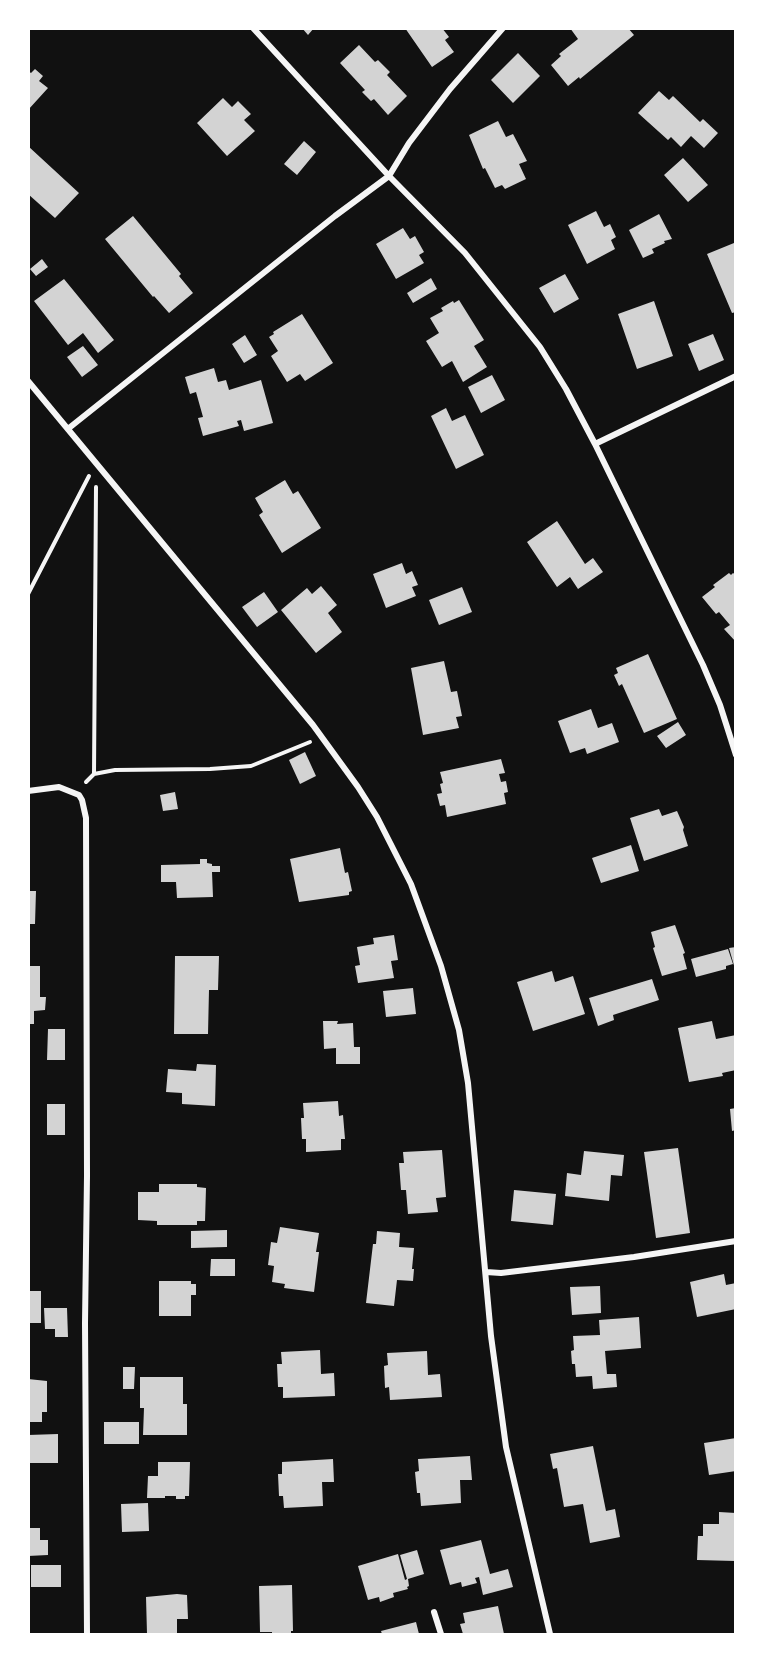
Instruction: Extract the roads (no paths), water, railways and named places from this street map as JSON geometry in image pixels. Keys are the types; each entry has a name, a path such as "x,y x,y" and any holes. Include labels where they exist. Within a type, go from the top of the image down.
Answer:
{"street":[{"path":"253,28 389,176 465,253 534,338 566,389 595,444 703,665 720,705 735,755"},
{"path":"69,428 335,216 389,176 409,143 450,89 502,28"},
{"path":"595,444 735,376"},
{"path":"28,381 322,737 358,787 411,884 441,966 459,1030 468,1083 491,1336 506,1447 550,1635"},
{"path":"28,791 59,788 77,795 82,800 86,818 87,1635"},
{"path":"486,1272 501,1273 634,1257 735,1241"},
{"path":"434,1612 441,1635"}]}
